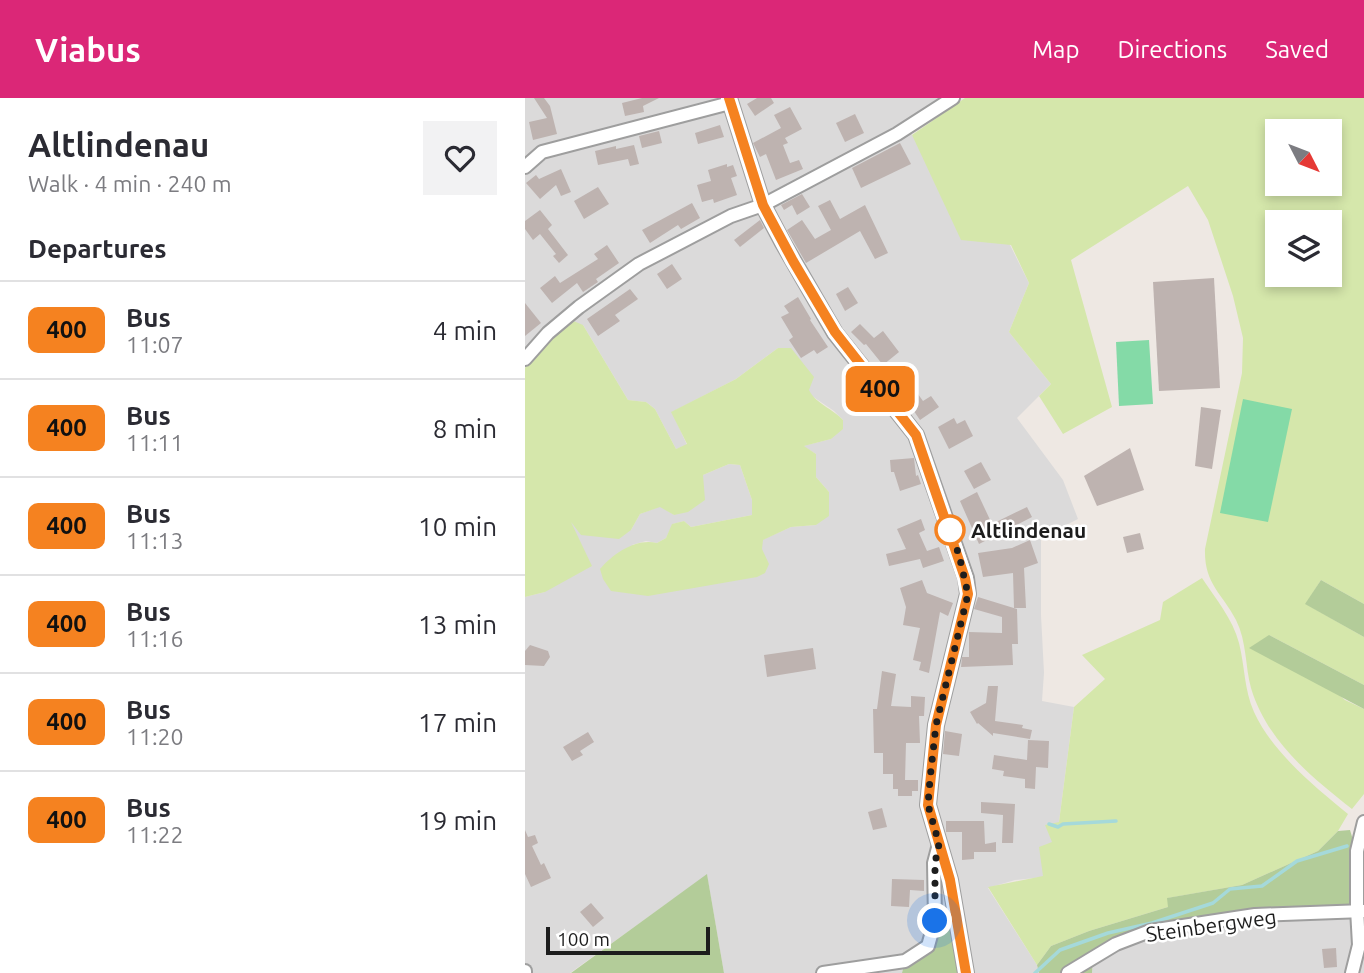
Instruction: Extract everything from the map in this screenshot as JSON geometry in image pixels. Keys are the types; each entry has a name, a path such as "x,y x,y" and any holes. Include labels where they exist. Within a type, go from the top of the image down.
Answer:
{"street":[{"path":"525,359 548,333 579,307 639,264 731,216 763,205 897,134 953,98"},
{"path":"525,167 542,152 730,100 763,205 829,323 916,435 965,578 968,594 936,725 928,805 950,880 966,973"},
{"path":"1352,973 1359,945 1357,851 1364,822"},
{"path":"823,973 905,961 928,946 935,921 935,863 939,844"},
{"name":"Steinbergweg","path":"1068,973 1116,944 1150,931 1255,915 1360,911"}],"shaded area":[{"path":"525,98 942,98 907,121 912,135 1010,245 1029,283 1009,332 1051,384 1017,418 1063,480 1078,519 1041,538 1044,673 1042,701 1074,707 1059,822 1044,877 1015,880 988,888 1037,965 1039,973 962,973 932,949 905,961 902,973 724,973 707,875 570,973 525,973 525,597 545,592 568,517 631,530 640,514 661,506 674,515 703,475 729,464 740,465 752,500 752,515 691,527 684,521 673,524 666,538 657,543 646,541 632,545 762,549 762,540 791,527 816,525 829,492 816,477 816,454 803,446 831,439 843,420 812,396 778,348 736,379 672,412 687,445 676,449 655,409 646,402 628,400 583,325 525,368"},
{"path":"1356,864 1364,866 1364,973 1092,973 1093,955"}],"green space":[{"path":"965,98 1364,98 1364,604 1321,580 1306,604 1364,637 1364,685 1269,635 1345,700 1364,709 1364,794 1352,809 1292,756 1268,725 1251,688 1240,628 1207,571 1205,549 1242,373 1243,338 1233,296 1208,220 1188,186 1071,260 1112,407 1063,434 1039,396 1051,384 1009,332 1029,283 1011,245 961,240 912,135"},
{"path":"571,320 583,325 628,400 646,402 655,409 676,449 687,444 671,412 736,379 778,348 791,348 814,377 809,390 812,395 843,420 843,429 831,439 804,446 816,454 816,477 829,492 829,516 816,525 791,527 763,540 762,549 769,564 765,573 757,577 648,596 611,591 600,569 626,548 641,543 657,543 666,538 672,524 684,521 691,527 752,515 752,500 740,465 729,464 703,475 705,500 688,512 674,515 660,507 640,514 631,530 619,539 581,535 571,522 592,566 545,592 525,597 525,368 540,349"},
{"path":"1149,340 1153,404 1119,406 1116,342"},
{"path":"1243,399 1292,409 1268,522 1220,513"},
{"path":"1202,578 1233,626 1241,652 1248,695 1262,727 1295,768 1348,814 1338,831 1318,851 1242,885 1168,898 1168,907 1089,931 1051,946 1037,965 988,887 1043,876 1039,847 1052,842 1045,825 1059,822 1074,707 1105,679 1082,655 1160,620 1163,602"},
{"path":"1321,580 1364,604 1364,637 1305,604"},
{"path":"1269,635 1364,685 1364,709 1249,648"},
{"path":"1350,830 1356,850 1364,848 1364,866 1357,864 1355,911 1149,929 1093,955 1092,973 1039,973 1037,965 1051,946 1089,931 1168,907 1167,898 1242,885 1318,851 1338,831"},
{"path":"707,874 724,973 571,973"},
{"path":"953,917 962,973 902,973 905,961 932,949 941,918"}],"building":[{"path":"534,98 544,98 550,106 557,134 533,140 529,122 547,118"},
{"path":"642,98 659,98 643,106 644,112 625,116 622,103"},
{"path":"757,98 771,98 774,103 755,116 747,104"},
{"path":"790,107 802,129 785,138 788,143 783,145 790,163 799,160 803,169 776,180 766,154 760,157 753,143 781,128 774,115"},
{"path":"855,114 864,133 845,142 836,123"},
{"path":"720,125 724,137 698,144 695,133"},
{"path":"659,131 662,143 642,148 639,136"},
{"path":"900,143 911,164 861,188 852,168"},
{"path":"634,145 639,164 630,166 628,159 598,165 595,151"},
{"path":"727,164 727,167 733,165 737,176 731,178 737,195 714,203 713,199 702,202 697,185 711,181 708,170"},
{"path":"561,169 571,192 561,196 556,185 540,199 526,183 536,175 539,179"},
{"path":"598,187 609,204 584,219 574,201"},
{"path":"802,194 810,207 797,215 792,205 784,210 781,205"},
{"path":"830,200 840,219 865,205 888,253 875,259 860,231 806,263 787,230 802,220 815,239 831,230 818,206"},
{"path":"692,203 700,218 681,229 678,225 650,243 642,230"},
{"path":"540,210 552,225 548,229 568,255 559,263 553,256 556,254 540,234 533,240 525,229 525,221"},
{"path":"760,220 764,228 740,247 734,240"},
{"path":"607,245 619,263 583,292 577,283 552,303 540,288 555,276 560,283 598,259 594,254"},
{"path":"672,264 682,279 667,289 657,274"},
{"path":"1214,278 1220,388 1159,391 1153,282"},
{"path":"848,287 858,303 845,311 836,294"},
{"path":"630,289 638,299 615,315 620,321 598,336 587,319"},
{"path":"798,297 828,347 817,354 814,350 801,358 789,340 793,337 781,317 789,313 784,306"},
{"path":"525,303 541,323 525,336"},
{"path":"860,324 874,338 883,331 899,352 883,365 866,344 851,332"},
{"path":"907,379 923,401 931,396 939,407 920,420 905,398 901,401 893,390"},
{"path":"1201,407 1221,410 1212,469 1195,466"},
{"path":"954,418 957,424 965,420 973,436 949,449 938,427"},
{"path":"1130,448 1144,490 1097,506 1084,476"},
{"path":"914,458 916,476 918,475 921,484 900,491 894,472 891,472 890,460"},
{"path":"981,462 991,480 974,489 964,471"},
{"path":"977,492 992,524 1027,507 1032,517 979,544 960,501"},
{"path":"921,519 925,530 919,533 927,551 939,547 944,561 923,568 920,559 889,566 886,554 906,549 897,529"},
{"path":"1140,533 1144,549 1127,553 1123,537"},
{"path":"1030,540 1038,563 1024,568 1026,608 1014,608 1013,573 983,577 978,553 1012,548"},
{"path":"922,580 927,593 953,603 948,616 940,612 929,673 919,670 921,662 913,660 920,628 903,625 906,607 900,588"},
{"path":"978,597 1017,609 1018,644 1012,644 1013,665 961,667 962,657 969,657 969,632 1002,633 1002,617 974,609"},
{"path":"530,645 548,651 550,657 544,666 525,665 525,651"},
{"path":"813,648 816,669 767,677 764,655"},
{"path":"882,671 896,674 891,706 911,707 911,696 925,697 924,716 919,716 920,743 906,743 905,780 918,780 918,791 912,791 912,796 898,796 898,789 893,789 893,774 883,774 883,753 874,753 873,709 877,709"},
{"path":"988,686 998,686 995,721 1023,725 1022,728 1032,730 1030,739 993,733 993,736 977,724 970,712 986,703"},
{"path":"945,731 962,734 959,756 943,754"},
{"path":"588,732 594,742 580,751 583,755 572,761 563,747"},
{"path":"1028,740 1049,741 1048,768 1036,767 1035,789 1025,788 1025,779 1003,776 1004,771 992,769 994,755 1027,760"},
{"path":"981,802 1015,804 1013,843 1002,843 1003,815 981,813"},
{"path":"882,808 887,827 873,830 868,812"},
{"path":"946,821 984,821 985,844 996,842 996,852 974,852 974,859 962,860 962,832 946,832"},
{"path":"525,830 528,837 535,835 538,843 532,846 551,878 531,887 525,874"},
{"path":"892,879 924,880 924,891 910,890 909,907 891,906"},
{"path":"591,903 604,918 593,927 580,912"},
{"path":"1336,948 1337,967 1324,968 1322,949"}],"waterway":[{"path":"1049,824 1058,827 1063,824 1116,821"},
{"path":"1035,973 1060,950 1108,933 1152,923 1213,903 1230,889 1262,886 1297,861 1347,846"}],"bus line":[{"name":"400","path":"729,98 763,205 835,332 916,435 959,555 968,594 936,725 928,805 950,880 966,973"}],"place":[{"name":"Altlindenau","path":"950,530"}],"route":[{"path":"935,921 935,863 939,844 928,805 930,779 936,725 968,594 950,530"}]}
